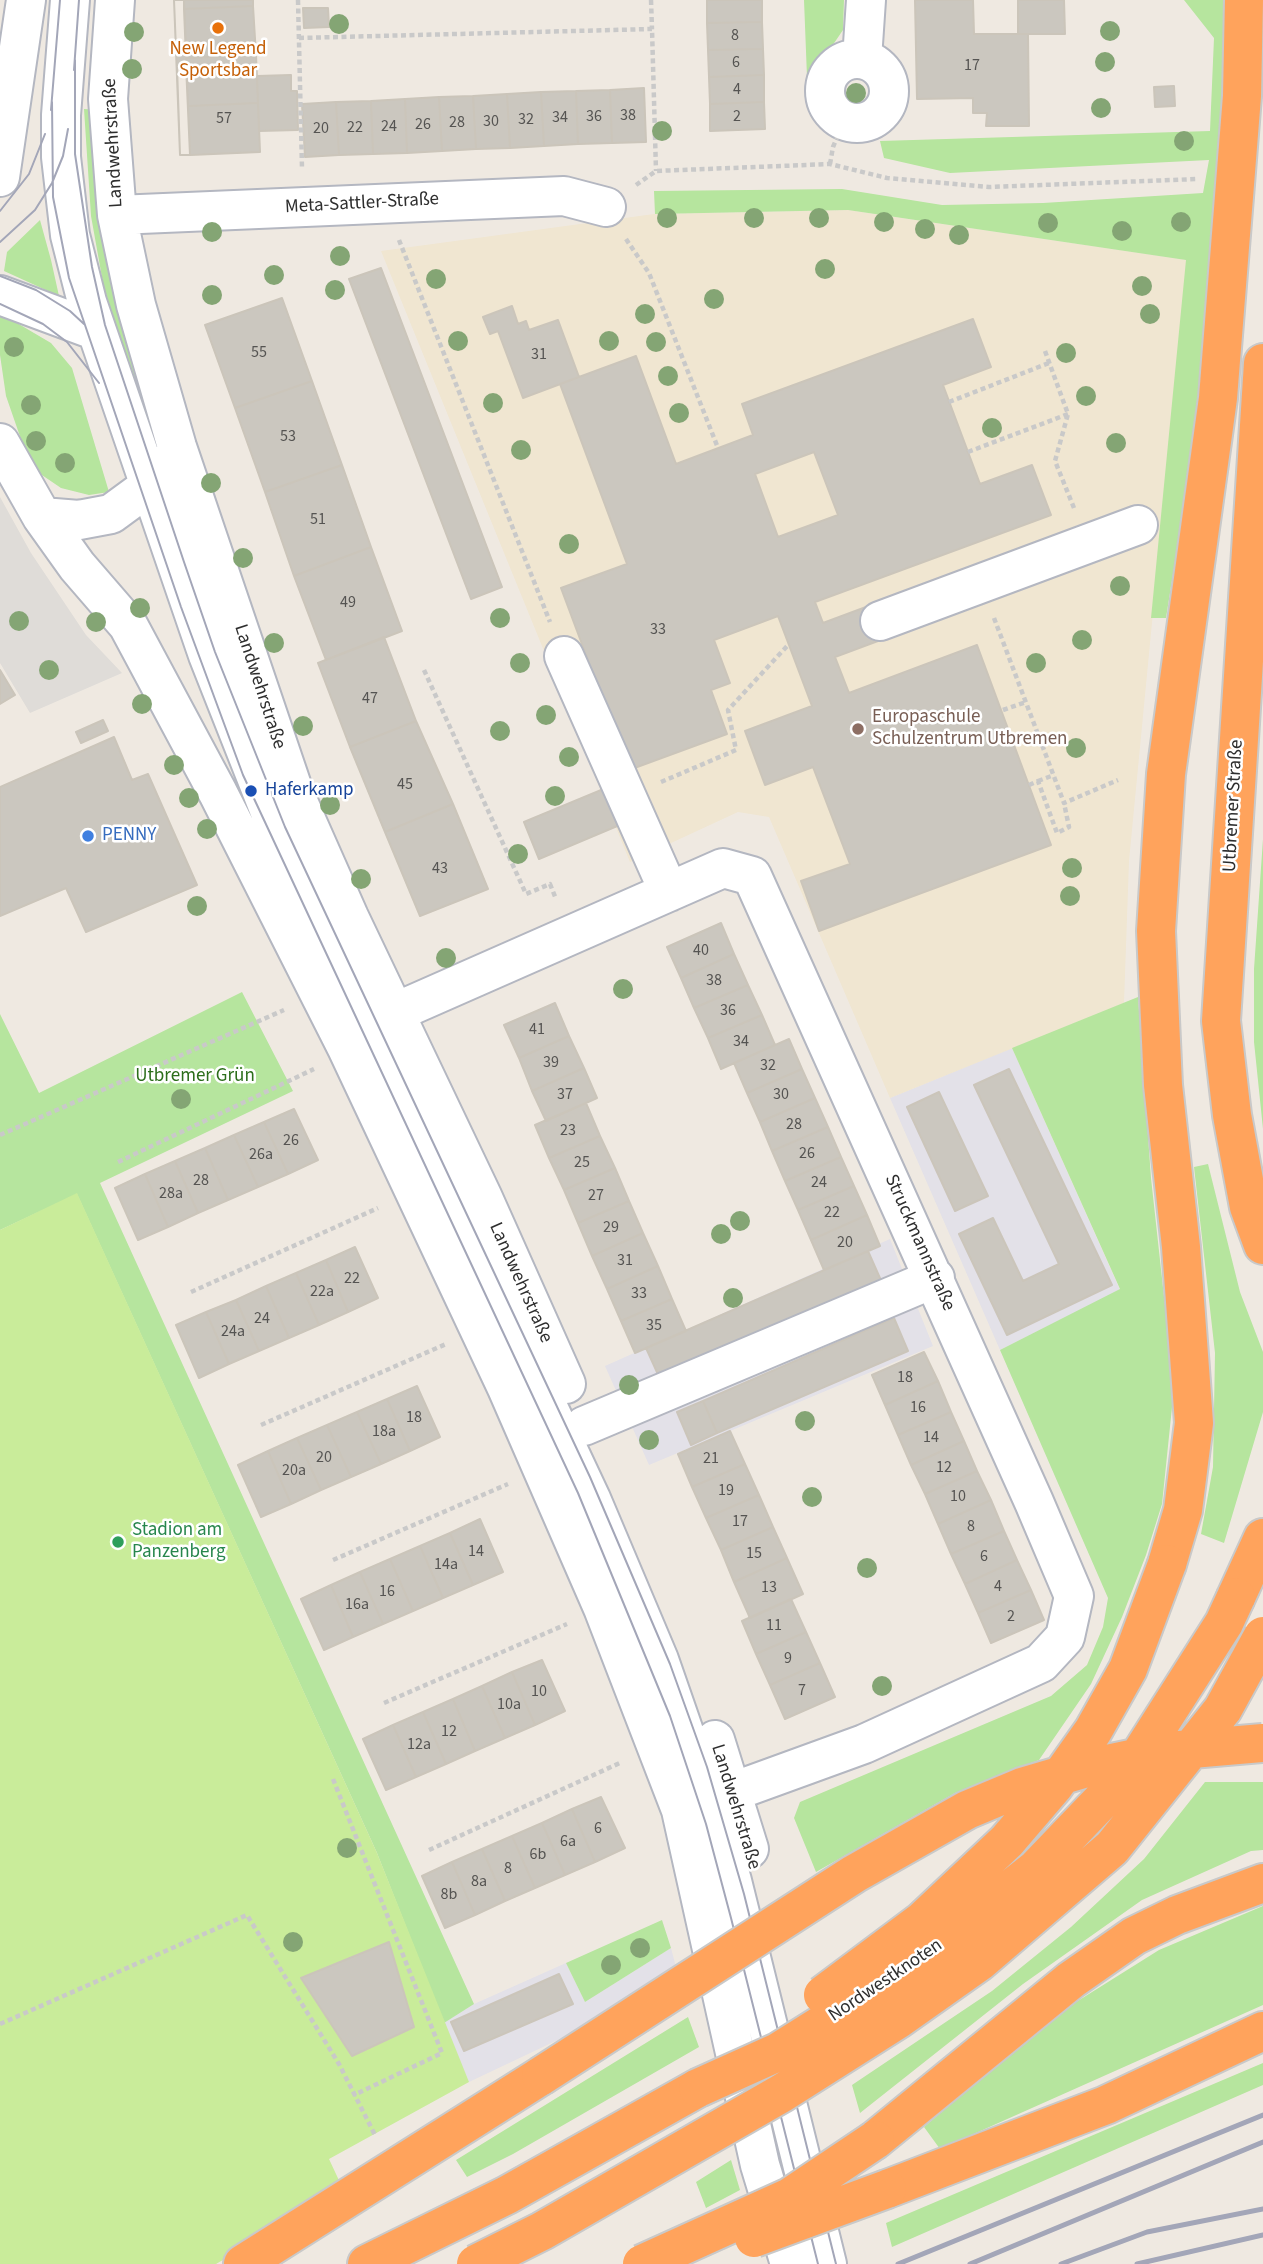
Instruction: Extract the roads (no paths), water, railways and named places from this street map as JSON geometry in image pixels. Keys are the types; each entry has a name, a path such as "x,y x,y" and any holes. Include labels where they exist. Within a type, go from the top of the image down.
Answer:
{"highway":[{"path":"698,2088 778,2025 922,1921 1007,1841 1054,1786 1093,1731 1128,1668 1167,1564 1183,1510 1194,1423 1181,1247 1163,1085 1156,931 1166,774 1218,398 1242,96 1244,0"},
{"name":"Utbremer Straße","path":"1263,363 1221,1021 1232,1115 1250,1207 1263,1245"},
{"name":"Nordwestknoten","path":"368,2264 507,2195 698,2088 778,2052 864,1998 946,1941 1036,1869 1129,1772 1224,1623 1259,1548"},
{"name":"Nordwestknoten","path":"476,2264 542,2231 782,2093 897,2020 979,1962 1112,1848 1223,1709 1263,1636"},
{"path":"243,2264 854,1874 967,1810 1022,1787 1083,1769 1168,1751 1263,1743"},
{"path":"642,2264 790,2197 875,2140 1071,1980 1134,1936 1177,1915 1263,1883"},
{"path":"679,2264 887,2189 1106,2105 1263,2031"}],"street":[{"path":"26,0 1,164 61,157"},
{"path":"70,0 62,94 61,157 70,235 97,331 148,484 251,769 611,1545 659,1660 708,1801 732,1881 827,2264"},
{"name":"Landwehrstraße","path":"115,0 108,99 117,215 135,305 177,447 295,794 349,917 371,1030 414,1192 603,1608 658,1746 708,1801 759,1886 813,2136 848,2264"},
{"path":"844,121 833,114 826,102 824,88 828,76 837,65 849,59 862,59 866,0"},
{"name":"Meta-Sattler-Straße","path":"117,215 564,196 606,208"},
{"path":"0,295 97,331"},
{"name":"Landwehrstraße","path":"0,443 43,517 77,566 128,625 320,994 371,1030 584,1426 687,1665 760,2165 790,2264"},
{"path":"43,517 79,520 111,514 148,484 177,447"},
{"path":"880,621 1138,525"},
{"path":"564,656 669,892"},
{"name":"Struckmannstraße","path":"371,1030 572,935 723,868 752,876 935,1278 1074,1596 1065,1637 1041,1663 864,1744 708,1801"},
{"path":"584,1426 935,1278"}],"tram line":[{"path":"51,110 60,0"},
{"path":"74,70 79,0"},
{"path":"75,60 75,154 92,267 105,325 215,652 285,827 590,1477 670,1664 707,1767 744,1894 836,2264"},
{"path":"52,102 53,197 69,278 181,607 243,775 578,1493 670,1716 706,1824 818,2264"},
{"path":"0,242 35,210 52,183 63,156 68,129"},
{"path":"0,211 29,174 45,134"},
{"path":"0,276 36,290 70,311 84,324"},
{"path":"0,304 43,324 67,342 99,383"}],"railway":[{"path":"898,2264 1263,2115"},
{"path":"970,2264 1263,2142"},
{"path":"1061,2264 1147,2232 1263,2209"},
{"path":"1137,2264 1263,2235"}],"place":[{"name":"New Legend Sportsbar","path":"218,28"},
{"name":"Europaschule Schulzentrum Utbremen","path":"858,729"},
{"name":"Haferkamp","path":"251,791"},
{"name":"PENNY","path":"88,836"},
{"name":"Stadion am Panzenberg","path":"118,1542"}],"park label":[{"name":"Utbremer Grün","path":"195,1077"}]}
